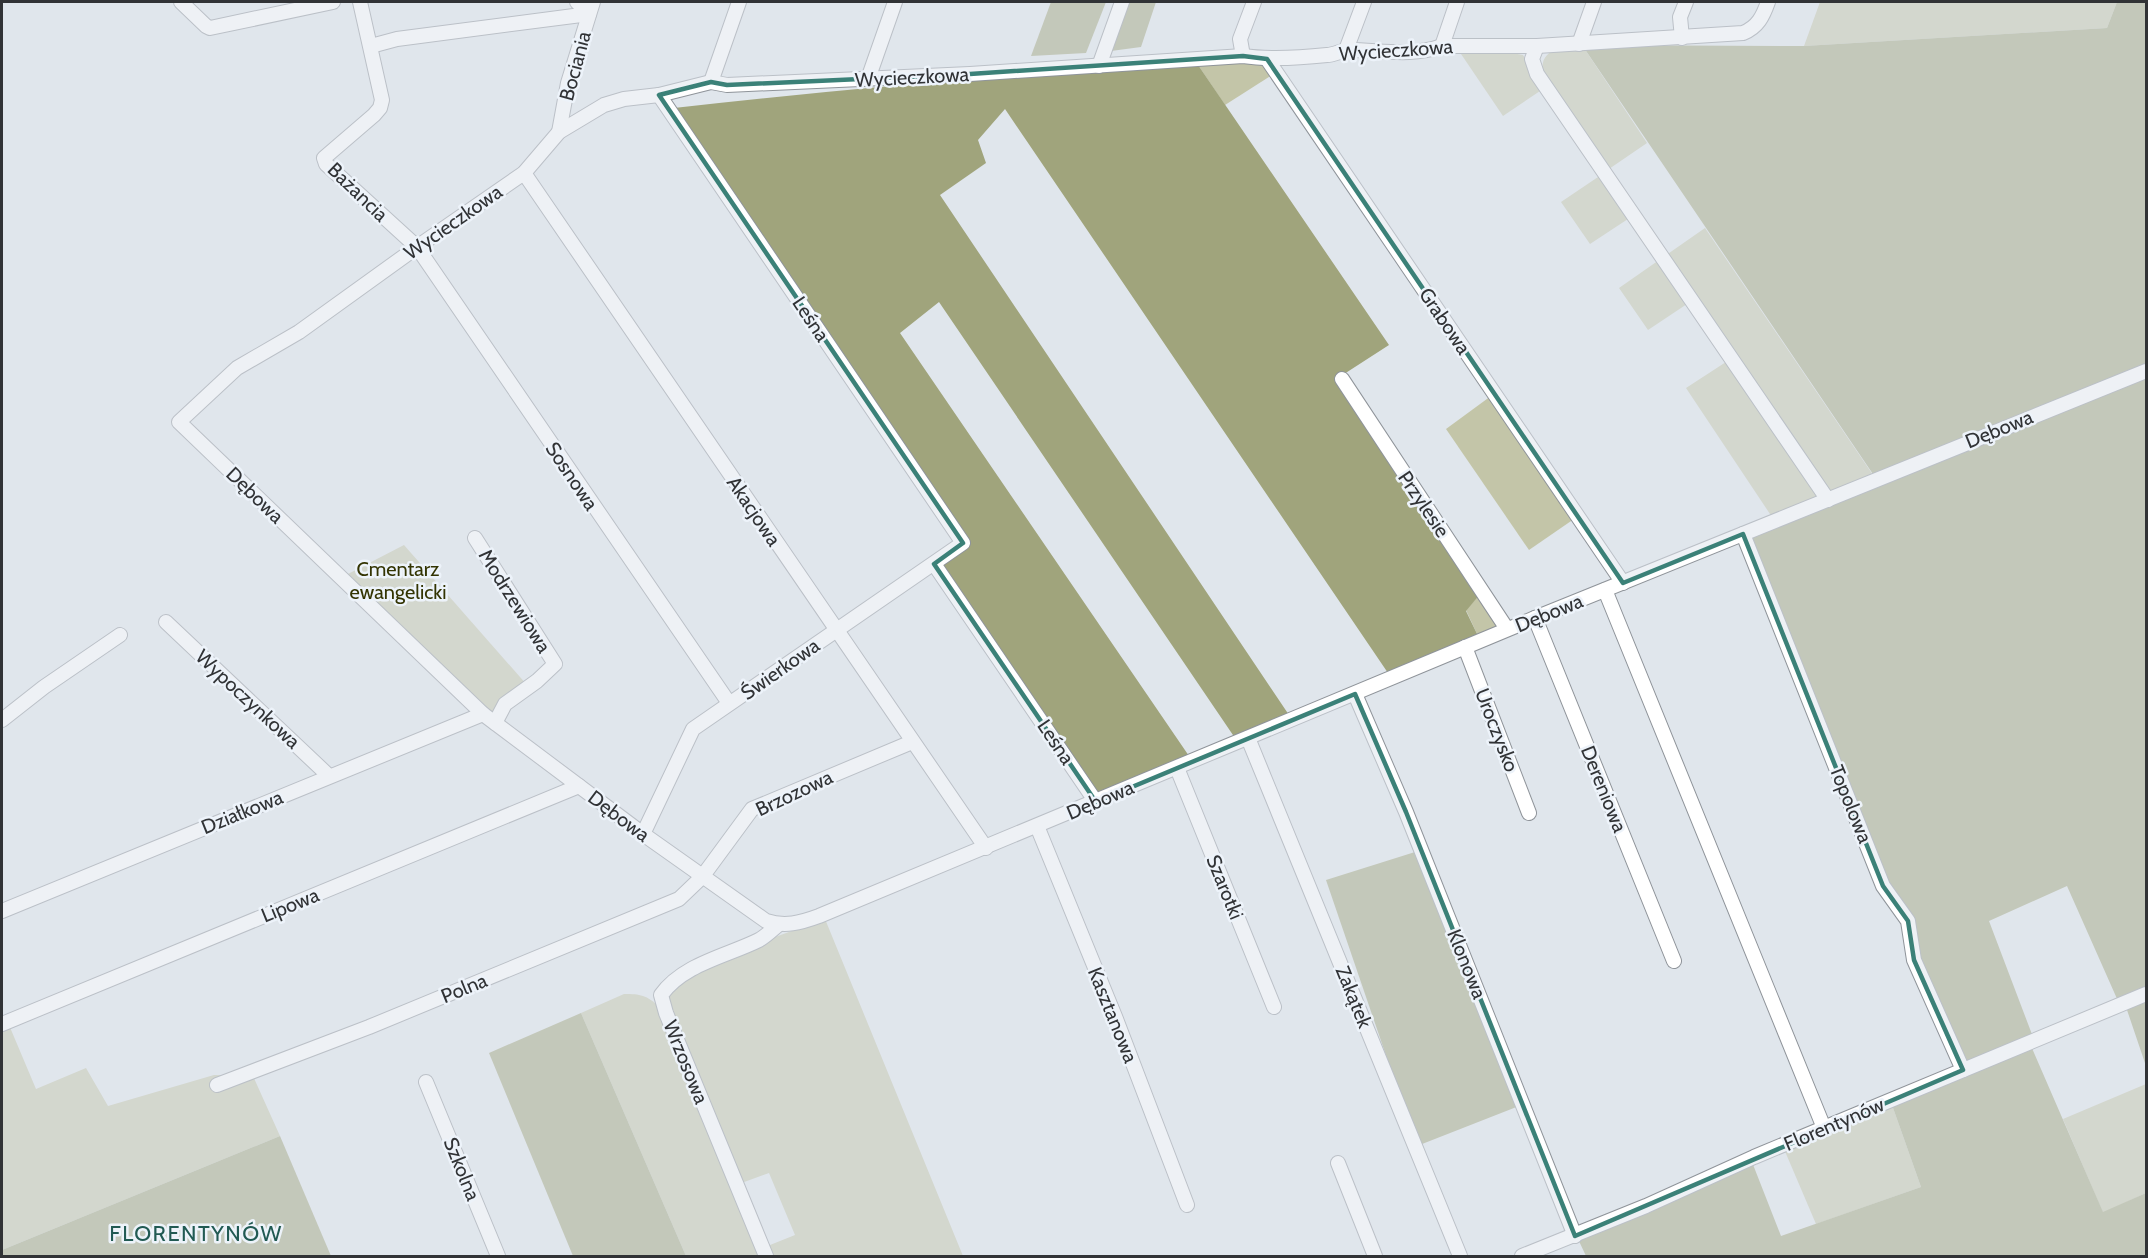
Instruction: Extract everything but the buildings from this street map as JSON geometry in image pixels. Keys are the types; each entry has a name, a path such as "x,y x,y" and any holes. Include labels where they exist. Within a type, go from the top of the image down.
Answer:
{"street":[{"path":"181,2 210,28 333,2"},
{"name":"Bażancia","path":"360,2 382,100 380,108 324,158 326,164 417,247"},
{"path":"577,2 591,8"},
{"path":"711,82 739,2"},
{"path":"868,79 895,2"},
{"path":"1099,66 1122,2"},
{"path":"1243,56 1240,39 1254,2"},
{"path":"1346,50 1364,2"},
{"path":"1442,46 1457,2"},
{"path":"1579,44 1594,2"},
{"path":"1682,38 1680,17 1686,2"},
{"name":"Wycieczkowa","path":"179,423 237,368 299,332 524,173 559,132 604,105 624,99 659,95 711,82 728,85 868,79 1243,56 1267,59 1330,55 1346,50 1395,53 1431,50 1442,46 1537,46 1743,33 1752,29 1759,22 1768,2"},
{"path":"371,46 396,39 591,8"},
{"name":"Bociania","path":"559,132 568,83 591,8"},
{"path":"1537,46 1532,59 1537,74 1828,500"},
{"name":"Grabowa","path":"1267,59 1623,583"},
{"name":"Leśna","path":"659,95 963,543"},
{"name":"Akacjowa","path":"524,173 986,848"},
{"name":"Sosnowa","path":"417,247 729,704"},
{"name":"Dębowa","path":"179,423 483,714 702,877 766,921 778,925 795,924 819,916 1535,618 2146,371"},
{"name":"Przylesie","path":"1342,379 1507,630"},
{"name":"Topolowa","path":"1743,534 1883,886 1908,921 1914,960 1963,1070"},
{"name":"Modrzewiowa","path":"475,538 555,664 537,681 505,704 495,723"},
{"name":"Świerkowa","path":"643,834 693,729 963,543"},
{"name":"Leśna","path":"934,564 1096,802"},
{"path":"1605,590 1824,1128"},
{"name":"Dereniowa","path":"1535,618 1674,961"},
{"name":"Wypoczynkowa","path":"166,622 329,776"},
{"path":"2,720 44,687 120,635"},
{"name":"Uroczysko","path":"1465,647 1529,813"},
{"name":"Klonowa","path":"1354,694 1407,812 1575,1236"},
{"name":"Działkowa","path":"2,911 483,714"},
{"name":"Zakątek","path":"1248,738 1460,1257"},
{"name":"Brzozowa","path":"702,877 752,809 912,742"},
{"name":"Szarotki","path":"1177,768 1274,1007"},
{"name":"Lipowa","path":"2,1024 579,786"},
{"name":"Kasztanowa","path":"1037,826 1116,1019 1187,1205"},
{"name":"Polna","path":"217,1085 369,1028 679,899 702,877"},
{"name":"Wrzosowa","path":"766,1257 670,1024 661,995 670,982 706,963 762,939 778,925"},
{"name":"Florentynów","path":"1522,1257 2146,994"},
{"name":"Szkolna","path":"426,1082 498,1257"},
{"path":"1338,1163 1375,1257"}],"highlighted area":[{"path":"1243,56 1267,59 1623,583 1743,534 1883,886 1908,921 1914,960 1963,1070 1575,1236 1406,812 1355,694 1096,802 934,564 963,543 659,95 711,82 727,85 970,74"}],"green space":[{"path":"1051,2 1106,2 1086,53 1031,56"},
{"path":"1129,2 1156,2 1141,47 1111,51"},
{"path":"1820,2 2117,2 2107,28 1804,46"},
{"path":"2117,2 2146,2 2146,1066 2127,1010 2118,1001 2067,886 1989,921 2033,1037 1964,1065 1886,883 1746,537 1879,483 1582,45 1804,46 2107,28"},
{"path":"1582,45 1647,143 1606,171 1544,78 1542,68 1547,55 1552,51"},
{"path":"1489,49 1523,55 1543,89 1503,116 1459,51"},
{"path":"1251,60 1259,63 1272,75 1225,105 1196,62"},
{"path":"1196,62 1389,345 1341,376 1481,593 1466,611 1478,636 1388,673 1005,109 978,140 986,163 940,195 1289,715 1235,738 939,302 900,333 1189,756 1102,793 1096,791 938,563 966,543 674,108 935,82"},
{"path":"1601,175 1631,217 1590,244 1561,202"},
{"path":"1705,228 1873,475 1772,517 1686,388 1726,362 1687,304 1648,330 1619,288"},
{"path":"1491,396 1574,519 1529,550 1446,429"},
{"name":"Cmentarz ewangelicki","path":"404,545 527,685 495,716 348,574"},
{"path":"1481,593 1502,624 1478,636 1466,610"},
{"path":"1415,852 1519,1106 1417,1146 1326,880"},
{"path":"825,919 963,1256 769,1256 765,1247 795,1235 769,1173 736,1185 669,1014 667,991 672,984 764,941"},
{"path":"624,994 643,996 659,1007 761,1256 686,1256 581,1013"},
{"path":"581,1013 686,1256 573,1256 489,1053"},
{"path":"9,1025 36,1089 86,1068 108,1106 214,1075 253,1076 280,1136 2,1250 2,1027"},
{"path":"2031,1046 2103,1212 2146,1193 2146,1256 1586,1256 1578,1239 1752,1162 1781,1236 1921,1187 1892,1105"},
{"path":"2146,1084 2146,1193 2103,1213 2063,1119"},
{"path":"1892,1105 1921,1187 1816,1224 1784,1149"},
{"path":"280,1136 331,1256 2,1256 2,1250"}],"district":[{"name":"FLORENTYNÓW","path":"196,1233"}]}
